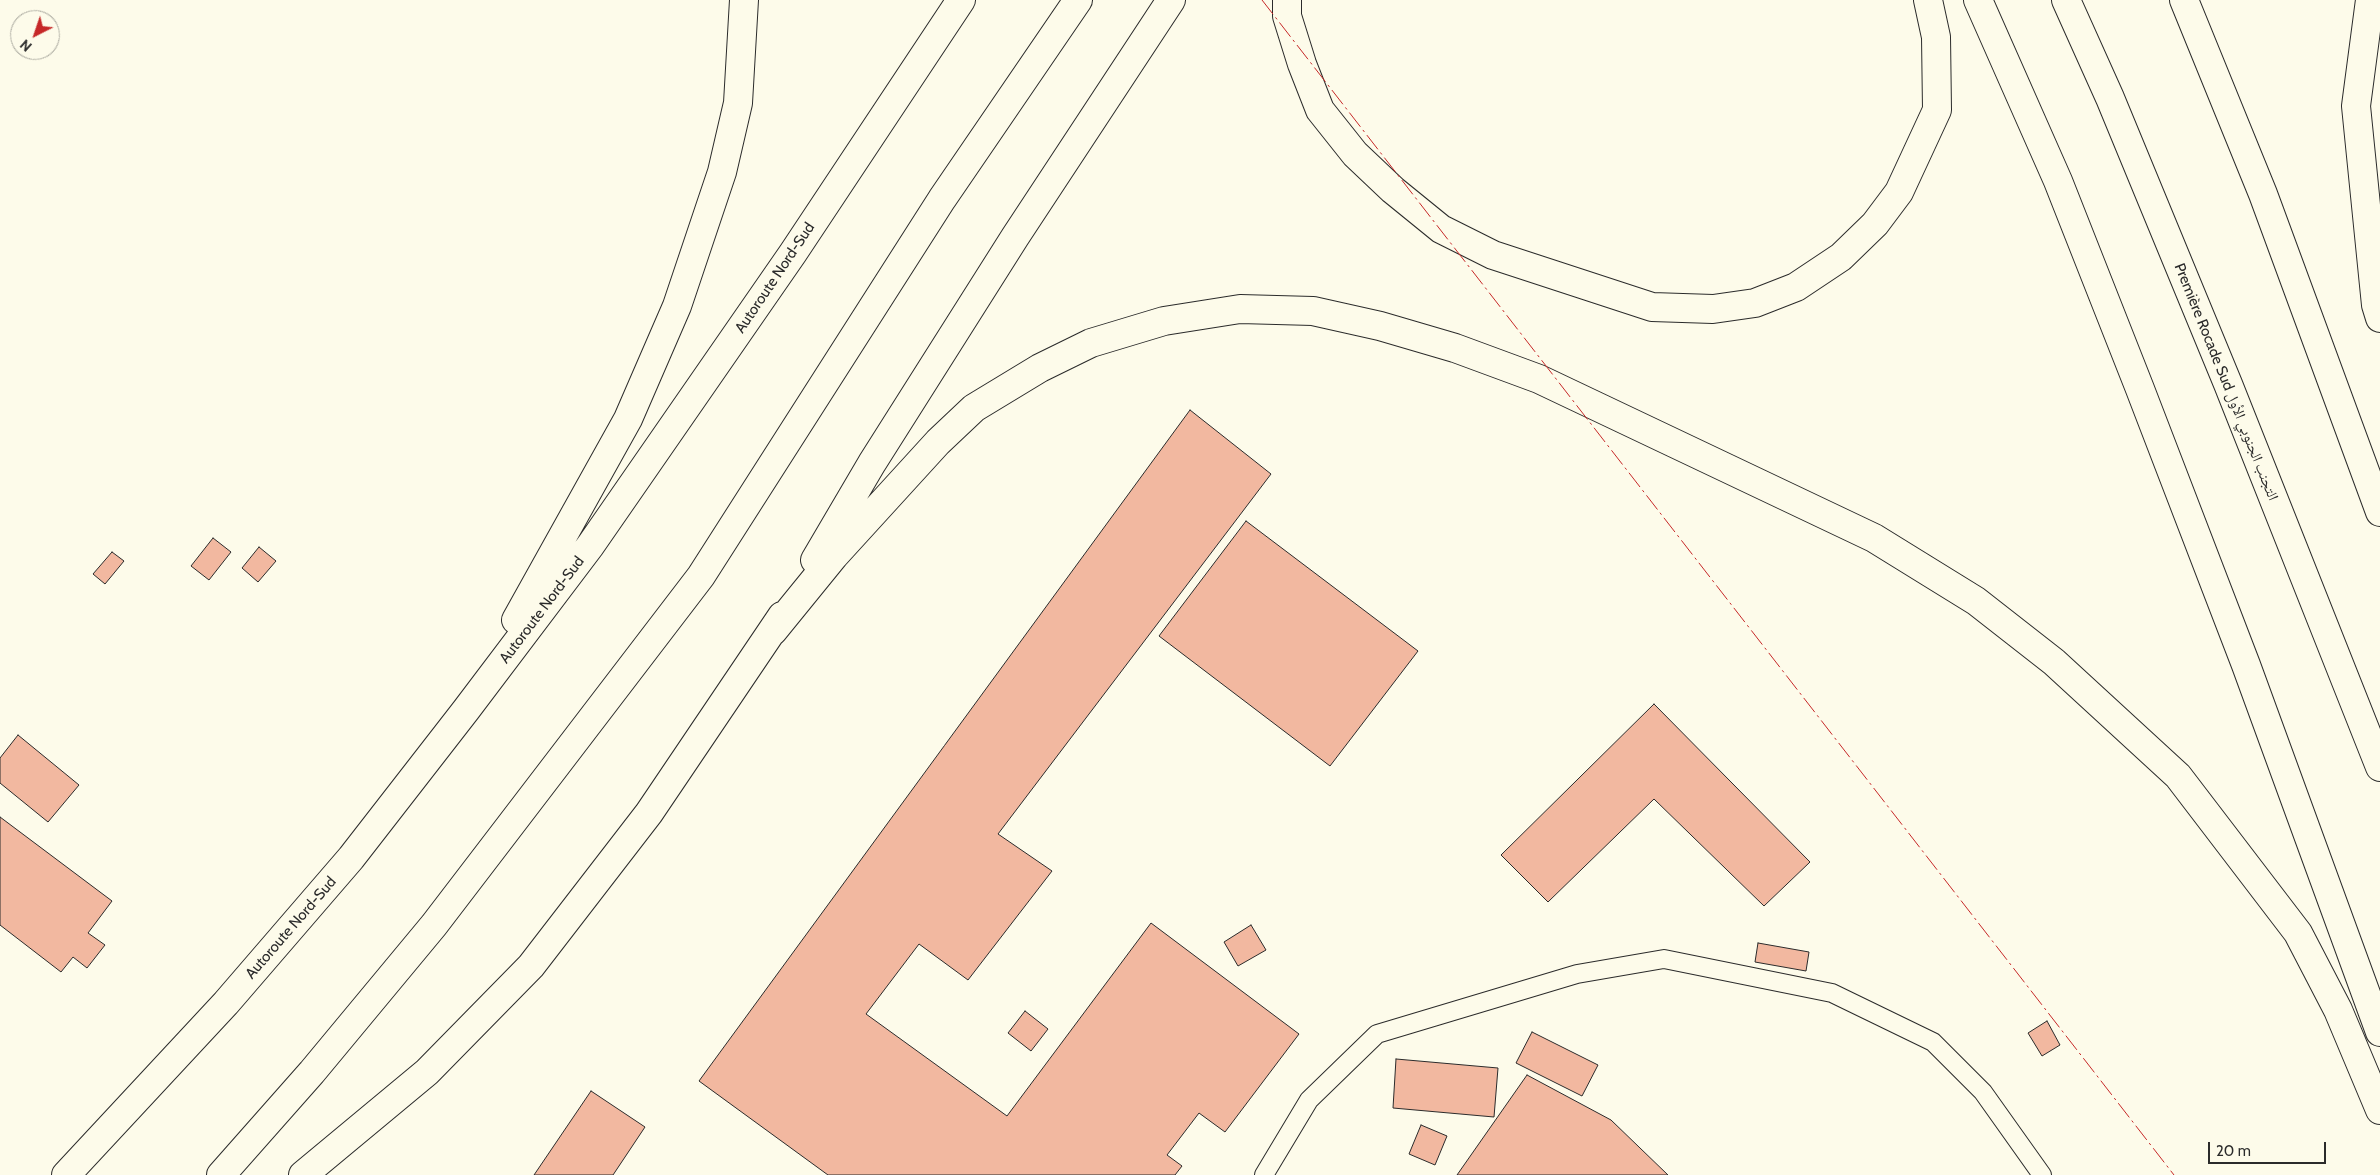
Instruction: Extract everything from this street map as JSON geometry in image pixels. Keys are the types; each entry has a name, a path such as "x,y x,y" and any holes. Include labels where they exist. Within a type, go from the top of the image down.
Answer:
{"highway":[{"path":"466,710 628,419 677,306 722,172 738,103 744,0"},
{"name":"Autoroute Nord-Sud","path":"66,1175 257,967 351,858 466,710 590,546 793,253 961,0"},
{"path":"221,1175 312,1072 434,925 702,576 942,200 1078,0"},
{"path":"774,631 872,462 1015,237 1171,0"},
{"path":"1287,0 1287,16 1302,64 1320,110 1354,154 1440,229 1493,255 1652,307 1713,309 1755,304 1796,287 1841,257 1875,224 1899,192 1936,110 1936,37 1928,0"},
{"path":"1978,0 2058,181 2140,389 2246,665 2380,1032"},
{"name":"Première Rocade Sud التجنب الجنوبي الأول","path":"2066,0 2110,98 2228,384 2380,766"},
{"path":"2184,0 2263,194 2380,512"},
{"path":"2370,0 2356,106 2376,305 2380,318"},
{"path":"303,1175 427,1072 531,966 649,813 774,631 834,556 938,442 974,408 1040,368 1091,343 1164,320 1240,309 1313,311 1390,328 1455,348 1539,378 1874,538 1976,601 2054,662 2178,776 2298,933 2338,1010 2380,1110"}],"lane":[{"path":"1264,1175 1308,1100 1377,1034 1577,974 1664,959 1832,993 1933,1042 1982,1092 2042,1175"}],"building":[{"path":"1190,410 1271,474 998,834 1052,871 968,980 919,944 866,1014 1007,1116 1151,923 1299,1034 1225,1132 1199,1113 1167,1155 1182,1166 1175,1175 828,1175 699,1081"},
{"path":"1246,521 1418,651 1330,766 1159,636"},
{"path":"213,538 231,552 209,580 191,566"},
{"path":"259,547 276,561 258,582 242,568"},
{"path":"112,552 124,561 105,584 93,574"},
{"path":"1654,704 1810,862 1764,906 1654,799 1548,902 1501,855"},
{"path":"18,735 79,785 48,822 0,783 0,758"},
{"path":"0,817 112,901 88,933 105,945 87,968 73,957 61,972 0,925"},
{"path":"1251,925 1266,950 1238,966 1224,942"},
{"path":"1758,943 1809,952 1806,971 1755,962"},
{"path":"1025,1011 1048,1029 1031,1051 1008,1033"},
{"path":"2047,1021 2060,1045 2042,1056 2028,1033"},
{"path":"1532,1032 1598,1065 1582,1096 1516,1063"},
{"path":"1396,1059 1498,1068 1494,1117 1393,1108"},
{"path":"1527,1075 1611,1120 1668,1175 1457,1175"},
{"path":"591,1091 645,1127 613,1175 534,1175"},
{"path":"1421,1125 1447,1136 1435,1165 1409,1154"}],"power":[{"path":"1262,0 2174,1175"}]}
